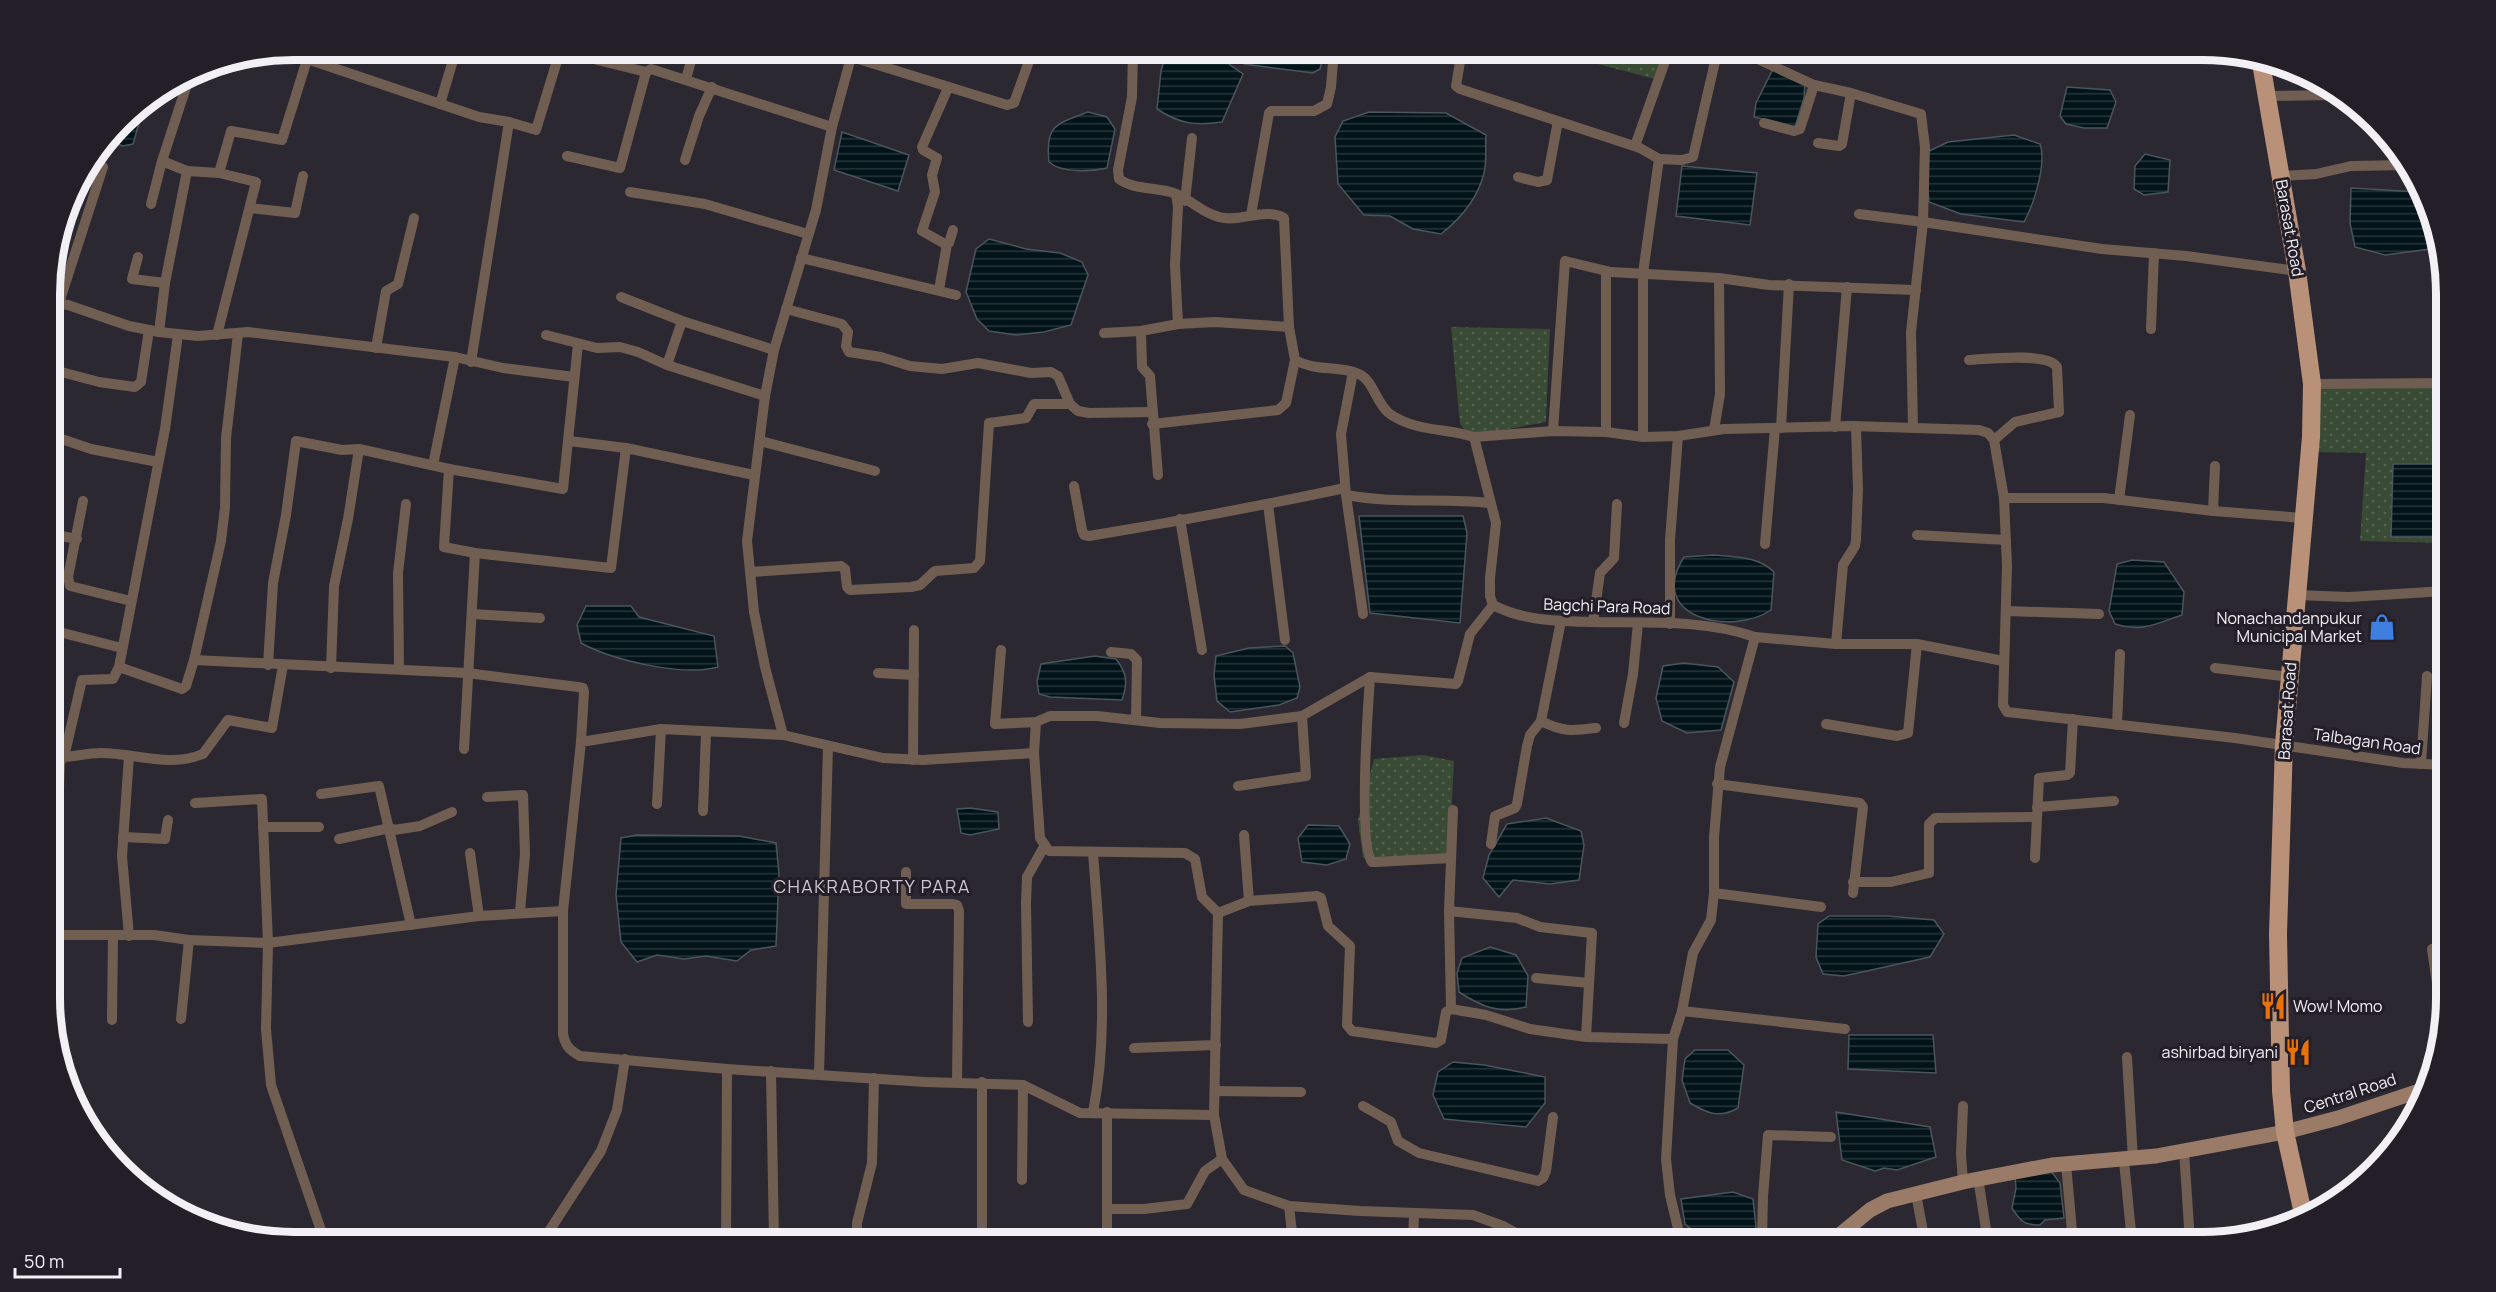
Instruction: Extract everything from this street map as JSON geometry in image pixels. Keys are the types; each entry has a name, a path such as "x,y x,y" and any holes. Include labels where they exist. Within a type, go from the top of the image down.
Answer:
{"main road":[{"name":"Barasat Road","path":"2262,68 2298,271 2312,384 2312,420 2284,744 2278,1003 2285,1132 2302,1209"}],"street":[{"path":"219,172 231,130 282,140 306,60"},
{"path":"324,60 479,117 536,130 555,60"},
{"path":"440,104 453,60"},
{"path":"598,60 646,72 651,69 686,79 832,127"},
{"path":"686,79 691,60"},
{"path":"783,735 765,667 754,612 752,572 747,541 765,396 774,350 816,210 832,127 851,60"},
{"path":"872,60 948,88 1011,105 1014,103 1029,60"},
{"path":"1133,60 1132,97 1119,179 1180,197 1219,217 1276,214 1284,218 1289,327 1295,360 1286,403 1278,410 1152,424"},
{"path":"1251,215 1269,113 1271,111 1314,111 1327,104 1333,60"},
{"path":"1460,60 1455,80 1456,86 1461,89 1635,146 1659,159 1692,159 1715,60"},
{"path":"1635,146 1665,60"},
{"path":"1766,60 1814,85 1851,93 1921,114 1925,147 1923,222 1911,332 1913,428"},
{"path":"567,156 620,168 646,72"},
{"path":"1764,123 1794,130 1800,129 1814,85"},
{"path":"151,204 162,161 186,86"},
{"path":"685,160 699,116 712,87"},
{"path":"947,244 942,244 922,231 935,192 932,175 937,160 922,147 948,88"},
{"path":"1818,143 1841,145 1851,93"},
{"path":"2267,96 2325,95"},
{"path":"1518,177 1538,182 1547,180 1558,121"},
{"path":"471,362 509,123"},
{"path":"1178,324 1175,265 1178,207 1192,138"},
{"path":"1643,437 1643,273 1659,159"},
{"path":"162,161 187,171 219,172 256,182 218,335"},
{"path":"2281,176 2316,174 2351,166 2397,165"},
{"path":"60,288 103,167"},
{"path":"60,372 99,382 135,387 141,382 165,283 187,171"},
{"path":"249,208 295,213 303,176"},
{"path":"630,192 705,204 808,234"},
{"path":"1859,214 2072,242 2102,249 2154,253 2298,271"},
{"path":"376,348 386,291 398,284 414,218"},
{"path":"939,290 947,244 953,230"},
{"path":"2151,329 2154,253"},
{"path":"138,257 132,279 165,283"},
{"path":"801,258 956,295"},
{"path":"1553,431 1565,261 1606,271 1719,278 1769,285 1916,290"},
{"path":"1606,271 1606,432"},
{"path":"1714,430 1720,394 1719,278"},
{"path":"1765,544 1778,428 1789,284"},
{"path":"1835,427 1847,287"},
{"path":"621,297 682,321 774,350"},
{"path":"60,304 154,331 178,335 248,332 455,357 471,362 574,377"},
{"path":"786,309 842,324 848,332 846,346 849,352 881,357 910,366 942,369 978,363 1031,373 1051,372 1058,376 1070,404 1078,411 1089,413 1152,412"},
{"path":"667,365 682,321"},
{"path":"1104,333 1215,322 1289,327"},
{"path":"1141,331 1142,367 1150,375 1152,424 1158,475"},
{"path":"119,666 182,689 186,686 195,660 221,541 225,507 226,438 238,334"},
{"path":"60,753 82,680 113,679 119,666 158,462 178,335"},
{"path":"546,335 597,348 620,347 638,352 667,365 765,396"},
{"path":"268,664 273,583 286,514 296,441 342,450 359,449 449,469 562,489 578,344"},
{"path":"434,465 455,357"},
{"path":"1969,360 2021,357 2052,362 2057,367 2059,412 2015,422 1994,440"},
{"path":"1295,360 1314,368 1353,372 1367,380 1378,400 1390,414 1414,427 1456,432 1474,437 1553,431 1606,432 1643,437 1678,436 1714,430 1835,427 1979,430 1988,433 1994,440 2004,498 2006,611 2003,661"},
{"path":"1353,372 1341,434 1346,491 1363,614"},
{"path":"2312,384 2436,383"},
{"path":"752,572 841,566 845,569 847,587 850,590 911,587 920,585 935,571 974,568 980,561 989,423 1026,418 1034,404 1070,404"},
{"path":"2120,500 2130,415"},
{"path":"1836,644 1843,565 1855,546 1856,540 1858,489 1856,427"},
{"path":"1670,624 1670,540 1678,436"},
{"path":"1002,650 995,724 1036,722 1050,716 1097,716 1160,723 1240,724 1302,716 1370,677 1457,683 1470,634 1493,605 1490,596 1490,578 1496,523 1474,437"},
{"path":"60,438 91,449 158,462"},
{"path":"569,441 626,448 754,475"},
{"path":"759,441 875,471"},
{"path":"449,469 444,547 474,554 610,567 626,448"},
{"path":"332,668 334,586 359,449"},
{"path":"2213,511 2215,466"},
{"path":"1074,486 1084,535 1164,525 1180,519 1346,491 1373,500 1462,500 1490,503"},
{"path":"2004,498 2058,497 2120,500 2213,511 2303,518"},
{"path":"83,501 68,577 70,586 131,601"},
{"path":"399,669 398,573 406,504"},
{"path":"1268,504 1285,640"},
{"path":"1593,622 1600,573 1614,558 1617,504"},
{"path":"1180,519 1202,650"},
{"path":"1917,535 2006,540"},
{"path":"60,536 77,539"},
{"path":"464,748 474,554"},
{"path":"2296,595 2349,597 2436,592"},
{"name":"Bagchi Para Road","path":"1493,605 1502,610 1546,621 1670,624 1736,631 1755,638 1836,644 1917,644 2003,661"},
{"path":"2006,611 2099,614"},
{"path":"472,614 540,618"},
{"path":"1491,844 1495,816 1515,808 1517,804 1530,735 1541,721 1561,621"},
{"path":"1624,723 1633,674 1638,623"},
{"path":"913,760 914,630"},
{"path":"60,632 122,648"},
{"path":"1677,1232 1666,1158 1673,1039 1682,1011 1693,953 1711,920 1718,784 1725,745 1755,638"},
{"path":"1826,724 1897,736 1908,733 1917,644"},
{"path":"1112,652 1131,654 1137,660 1136,720"},
{"path":"2117,725 2120,654"},
{"path":"195,660 467,673 583,688 581,742 563,911 563,1034 565,1043 571,1051 580,1056 727,1069 1023,1085 1080,1113 1214,1115"},
{"name":"Talbagan Road","path":"2003,661 2003,705 2007,712 2284,744 2436,765"},
{"path":"60,760 101,753 140,759 197,756 203,754 228,720 272,728 283,665"},
{"path":"2215,669 2290,677"},
{"path":"878,673 914,675"},
{"path":"2421,764 2427,676"},
{"path":"1370,677 1364,815 1367,855 1372,862 1451,858"},
{"path":"1238,786 1306,776 1302,716"},
{"path":"2035,858 2039,778 2067,775 2070,772 2073,719"},
{"path":"1541,721 1557,730 1596,728"},
{"path":"1036,722 1034,753 1040,838 1049,851 1185,853 1191,855 1195,860 1202,897 1218,913 1214,1115 1221,1159 1244,1190 1289,1206 1414,1214 1473,1215 1514,1232"},
{"path":"581,742 661,729 783,735 883,758 913,760 1034,753"},
{"path":"657,804 661,729"},
{"path":"703,811 706,733"},
{"path":"819,1074 828,746"},
{"path":"129,756 122,856 129,936"},
{"path":"1718,784 1860,803 1863,807 1853,887 1891,882 1929,873 1929,824 1935,818 2037,812 2114,801"},
{"path":"321,794 379,786 411,925"},
{"path":"487,797 524,795 525,854 520,912"},
{"path":"195,803 262,799 268,943 266,1029 271,1085 322,1232"},
{"path":"1451,1009 1449,911 1454,810"},
{"path":"339,839 390,828 394,830 420,826 452,812"},
{"path":"123,837 165,839 168,820"},
{"path":"263,827 319,826"},
{"path":"1244,835 1249,901"},
{"path":"1028,1022 1026,903 1028,877 1045,845"},
{"path":"1093,852 1101,971 1099,1082 1093,1112"},
{"path":"470,853 479,916"},
{"path":"906,872 906,904 953,904 957,905 959,911 957,1082"},
{"path":"1714,894 1821,907"},
{"path":"1218,913 1249,901 1317,896 1321,898 1328,926 1350,946 1349,1029 1437,1043 1441,1040 1446,1012 1451,1009 1486,1015 1530,1029 1586,1037 1673,1039"},
{"path":"60,935 154,936 189,940 268,943 479,916 563,911"},
{"path":"1449,911 1517,918 1540,927 1592,933 1586,1037"},
{"path":"112,1020 113,935"},
{"path":"181,1019 189,940"},
{"path":"2432,949 2436,977"},
{"path":"1536,978 1589,982"},
{"path":"1682,1011 1845,1029"},
{"path":"1134,1048 1216,1045"},
{"path":"2127,1057 2132,1232"},
{"path":"548,1232 601,1150 617,1110 625,1059"},
{"path":"726,1232 727,1069"},
{"path":"771,1071 774,1232"},
{"path":"857,1232 857,1222 872,1163 874,1078"},
{"path":"982,1082 980,1136 982,1232"},
{"path":"1022,1180 1023,1085"},
{"path":"1215,1091 1301,1092"},
{"name":"Central Road","path":"1843,1232 1870,1210 1887,1201 1971,1180 2066,1164 2128,1160 2285,1132 2338,1118 2416,1092"},
{"path":"1363,1106 1391,1122 1398,1141 1419,1154 1538,1181 1543,1178 1546,1171 1554,1117"},
{"path":"1962,1106 1961,1154 1971,1180 1985,1232"},
{"path":"1107,1112 1107,1232"},
{"path":"1762,1232 1767,1135 1831,1137"},
{"path":"2184,1151 2189,1232"},
{"path":"1107,1209 1144,1209 1187,1204 1205,1171 1221,1159"},
{"path":"2066,1164 2072,1232"},
{"path":"1916,1194 1923,1232"},
{"path":"1289,1206 1292,1232"},
{"path":"1413,1232 1414,1214"},
{"path":"1502,1232 1503,1226"}],"green space":[{"path":"1582,60 1661,60 1655,79"},
{"path":"1451,327 1550,329 1546,422 1470,436 1460,424"},
{"path":"2313,385 2436,386 2436,543 2360,541 2366,453 2315,452"},
{"path":"1423,755 1454,761 1449,860 1363,858 1358,820 1374,759"}],"shaded area":[{"path":"1164,60 1223,60 1243,74 1222,122 1204,124 1181,121 1157,109"},
{"path":"1238,60 1322,60 1320,69 1313,73 1244,64"},
{"path":"1773,69 1805,84 1804,98 1795,127 1754,117 1756,103"},
{"path":"2067,87 2110,90 2116,102 2107,128 2084,128 2066,124 2060,116"},
{"path":"1088,112 1107,117 1115,129 1107,168 1076,171 1054,166 1049,162 1048,150 1051,133 1061,123"},
{"path":"1369,112 1446,113 1486,135 1485,169 1477,191 1461,215 1441,234 1413,229 1390,216 1364,215 1338,184 1335,137 1343,121"},
{"path":"141,118 133,144 123,146 115,143"},
{"path":"842,132 909,155 898,191 834,170"},
{"path":"2014,135 2040,144 2042,152 2041,172 2032,205 2024,222 1961,214 1929,202 1925,153 1948,142"},
{"path":"2145,154 2170,160 2168,192 2144,195 2134,189 2135,166"},
{"path":"1682,166 1757,173 1750,225 1676,216"},
{"path":"2351,188 2412,192 2424,219 2430,249 2385,255 2355,247 2350,223"},
{"path":"989,239 1026,249 1060,253 1082,262 1088,275 1071,325 1044,332 1016,335 989,331 977,319 966,292 976,249"},
{"path":"2393,464 2436,464 2436,537 2391,537"},
{"path":"1359,516 1463,516 1467,533 1460,623 1370,613"},
{"path":"1713,555 1753,560 1774,572 1771,610 1755,618 1716,621 1699,617 1684,608 1676,595 1675,578 1684,557"},
{"path":"2132,560 2164,562 2184,592 2182,615 2141,627 2124,627 2115,624 2109,611 2117,564"},
{"path":"586,606 631,606 639,617 714,636 718,667 686,670 648,665 629,661 581,643 577,625"},
{"path":"1285,646 1293,653 1300,687 1297,698 1279,705 1230,712 1217,701 1214,675 1216,656 1249,648"},
{"path":"1095,656 1116,659 1120,664 1125,678 1122,700 1050,697 1039,694 1037,681 1041,664"},
{"path":"1684,663 1718,667 1734,682 1721,730 1687,733 1662,721 1656,698 1663,666"},
{"path":"970,808 998,812 999,829 970,835 961,833 957,809"},
{"path":"1546,818 1581,831 1584,845 1579,880 1550,884 1513,880 1499,897 1483,878 1489,855 1507,824"},
{"path":"1308,825 1339,826 1350,844 1346,859 1327,865 1302,862 1298,838"},
{"path":"637,835 739,836 776,843 779,874 776,946 751,950 737,961 706,956 684,959 657,955 637,962 621,942 616,895 621,838"},
{"path":"1829,916 1887,916 1934,920 1944,934 1930,957 1844,976 1823,974 1816,957 1818,924"},
{"path":"1490,947 1516,955 1528,976 1526,1007 1507,1010 1491,1008 1459,992 1457,973 1462,958"},
{"path":"1849,1035 1933,1035 1936,1073 1848,1069"},
{"path":"1695,1050 1728,1050 1744,1065 1738,1108 1719,1114 1702,1110 1690,1103 1682,1080 1685,1059"},
{"path":"1453,1062 1484,1065 1545,1077 1545,1103 1526,1127 1444,1119 1433,1095 1438,1072"},
{"path":"1836,1112 1930,1127 1936,1157 1897,1170 1884,1168 1875,1171 1842,1160"},
{"path":"2051,1171 2060,1183 2064,1218 2045,1220 2040,1225 2026,1223 2012,1208 2016,1188 2015,1177"},
{"path":"1733,1192 1753,1199 1756,1227 1754,1232 1695,1232 1685,1224 1681,1199"}],"place":[{"name":"Nonachandanpukur Municipal Market","path":"2382,627"},
{"name":"Wow! Momo","path":"2273,1006"},
{"name":"ashirbad biryani","path":"2298,1052"}],"district":[{"name":"CHAKRABORTY PARA","path":"872,886"}]}
